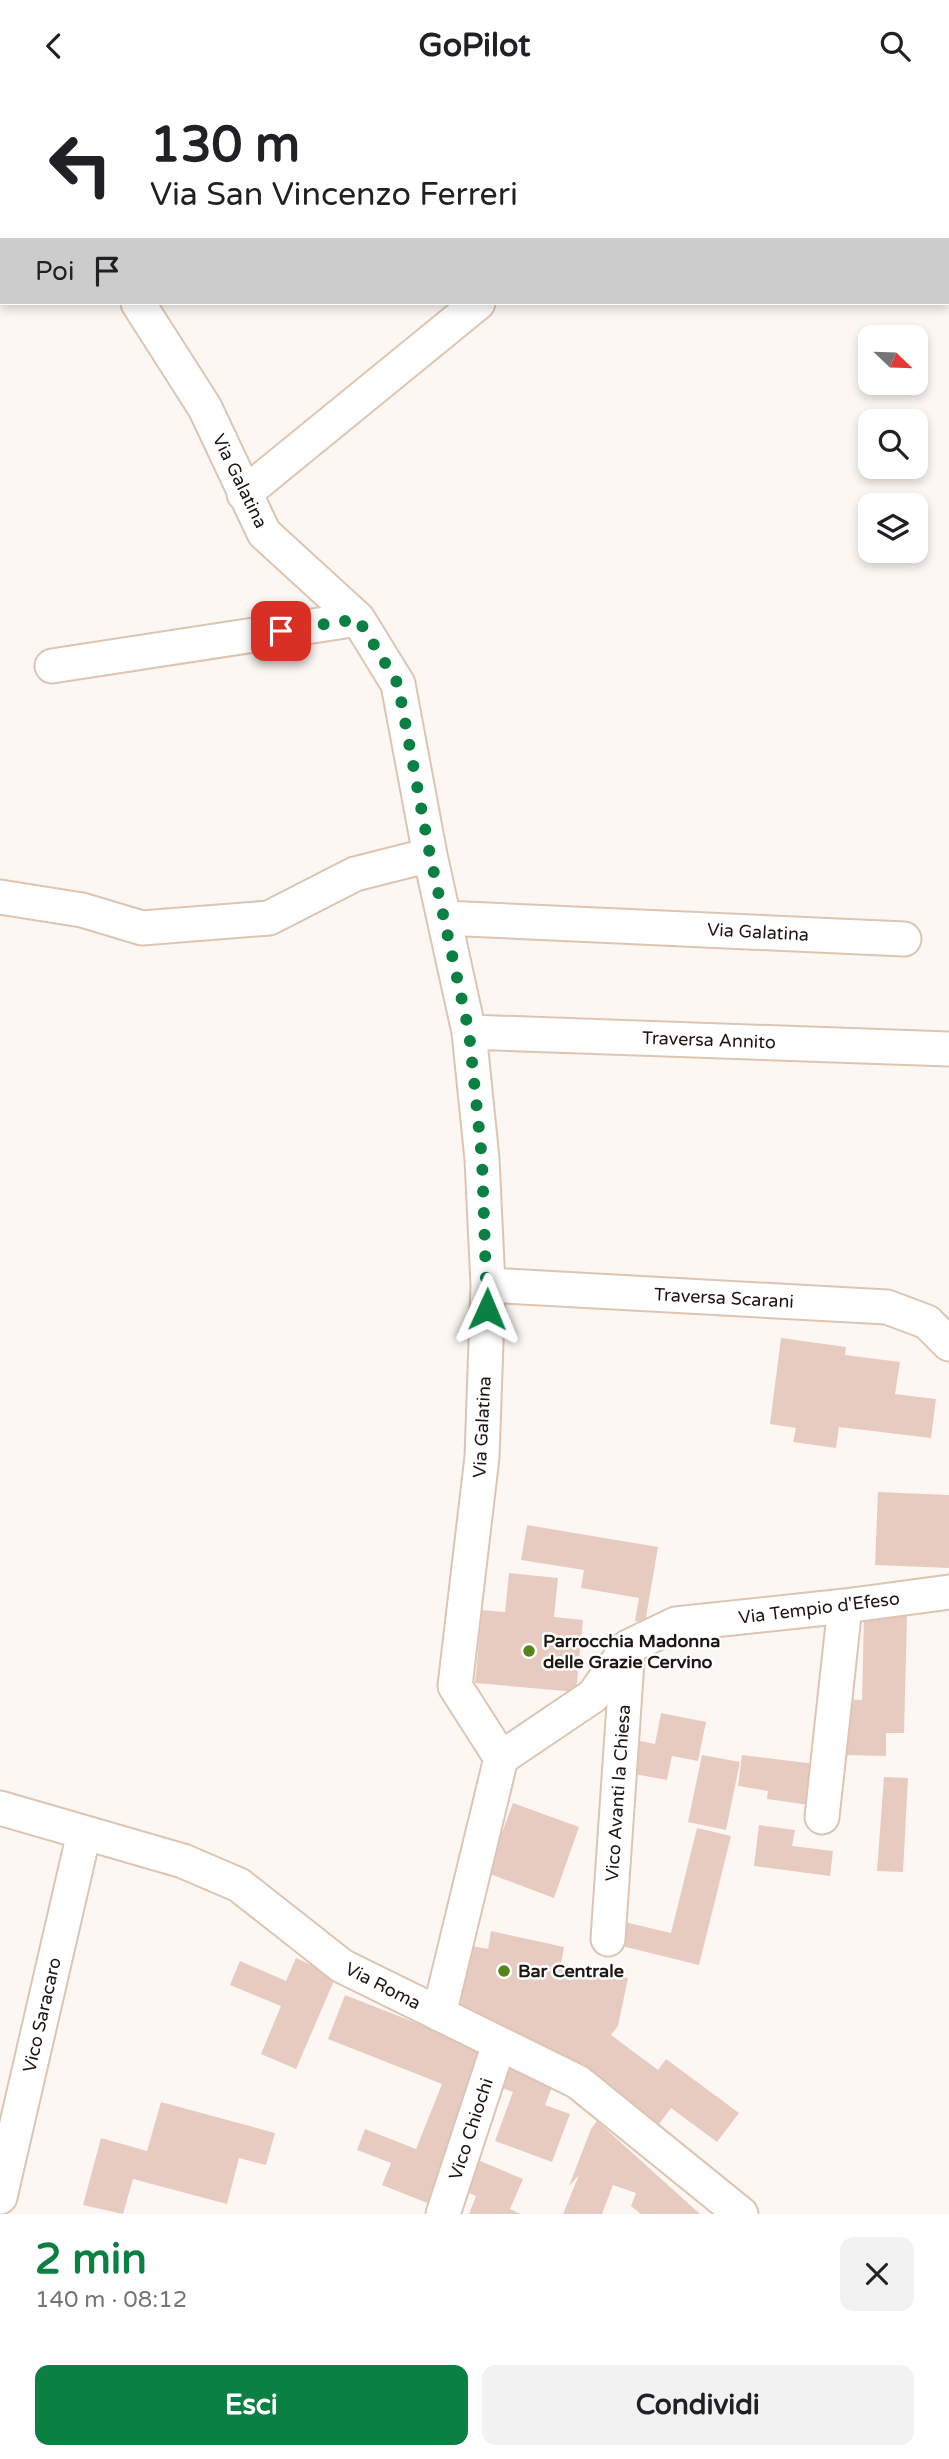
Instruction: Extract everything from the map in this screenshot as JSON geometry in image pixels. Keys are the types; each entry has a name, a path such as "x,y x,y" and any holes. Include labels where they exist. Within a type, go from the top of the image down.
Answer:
{"street":[{"name":"Via Galatina","path":"139,305 205,408 264,533 358,619 398,684 430,855 469,1032 482,1159 488,1285 482,1457 455,1686 501,1758"},
{"path":"244,494 476,305"},
{"path":"52,666 358,619"},
{"path":"0,897 82,910 142,928 269,918 355,874 430,855"},
{"name":"Via Galatina","path":"444,918 904,939"},
{"name":"Traversa Annito","path":"469,1032 949,1049"},
{"name":"Traversa Scarani","path":"488,1285 887,1307 927,1322 949,1345"},
{"name":"Via Tempio d'Efeso","path":"501,1758 593,1696 628,1647 676,1624 845,1607 949,1592"},
{"path":"822,1818 845,1607"},
{"name":"Vico Avanti la Chiesa","path":"608,1939 628,1647"},
{"path":"439,2014 501,1758"},
{"name":"Via Roma","path":"0,1808 183,1861 239,1885 342,1966 579,2083 741,2214"},
{"name":"Vico Saracaro","path":"0,2197 85,1833"},
{"name":"Vico Chiochi","path":"443,2214 499,2044"}],"building":[{"path":"781,1338 846,1347 845,1355 900,1362 895,1394 936,1399 931,1438 839,1427 836,1448 793,1442 796,1428 770,1424"},
{"path":"878,1492 949,1495 949,1568 875,1565"},
{"path":"527,1525 658,1547 645,1623 635,1621 639,1598 581,1588 584,1570 521,1560"},
{"name":"Parrocchia Madonna delle Grazie Cervino","path":"509,1573 558,1578 554,1617 583,1620 576,1692 475,1683 482,1610 505,1612"},
{"path":"864,1615 907,1616 904,1733 886,1733 886,1756 842,1755 843,1699 862,1700"},
{"path":"661,1713 706,1722 698,1761 672,1756 667,1780 623,1772 630,1739 655,1744"},
{"path":"702,1755 740,1762 726,1830 688,1822"},
{"path":"742,1755 816,1764 810,1805 767,1799 768,1791 738,1786"},
{"path":"884,1777 908,1778 903,1872 877,1871"},
{"path":"513,1803 579,1827 554,1898 487,1873"},
{"path":"759,1825 795,1830 792,1846 833,1851 830,1876 754,1866"},
{"path":"697,1828 731,1836 699,1965 614,1944 620,1921 671,1933"},
{"path":"491,1931 564,1947 561,1964 628,1978 618,2026 611,2035 658,2070 666,2059 739,2113 717,2142 671,2108 654,2131 453,2017 467,1945 488,1949"},
{"path":"296,1958 336,1976 296,2069 261,2054 281,2006 230,1985 240,1961 286,1981"},
{"path":"345,1995 490,2052 435,2206 382,2185 391,2163 357,2150 365,2129 416,2149 442,2084 328,2039"},
{"path":"499,2062 554,2082 545,2105 570,2114 552,2162 495,2141 513,2092 491,2084"},
{"path":"161,2102 275,2133 266,2165 239,2158 227,2204 133,2179 123,2214 83,2205 101,2138 147,2151"},
{"path":"597,2121 700,2214 641,2214 631,2206 636,2193 613,2185 602,2214 563,2214 579,2175 569,2186 591,2129"},
{"path":"471,2157 523,2179 510,2209 521,2214 469,2214 476,2196 458,2188"}],"place":[{"name":"Parrocchia Madonna delle Grazie Cervino","path":"529,1651"},
{"name":"Bar Centrale","path":"504,1971"}],"route":[{"path":"281,631 358,619 398,684 430,855 469,1032 482,1159 487,1309"}]}
